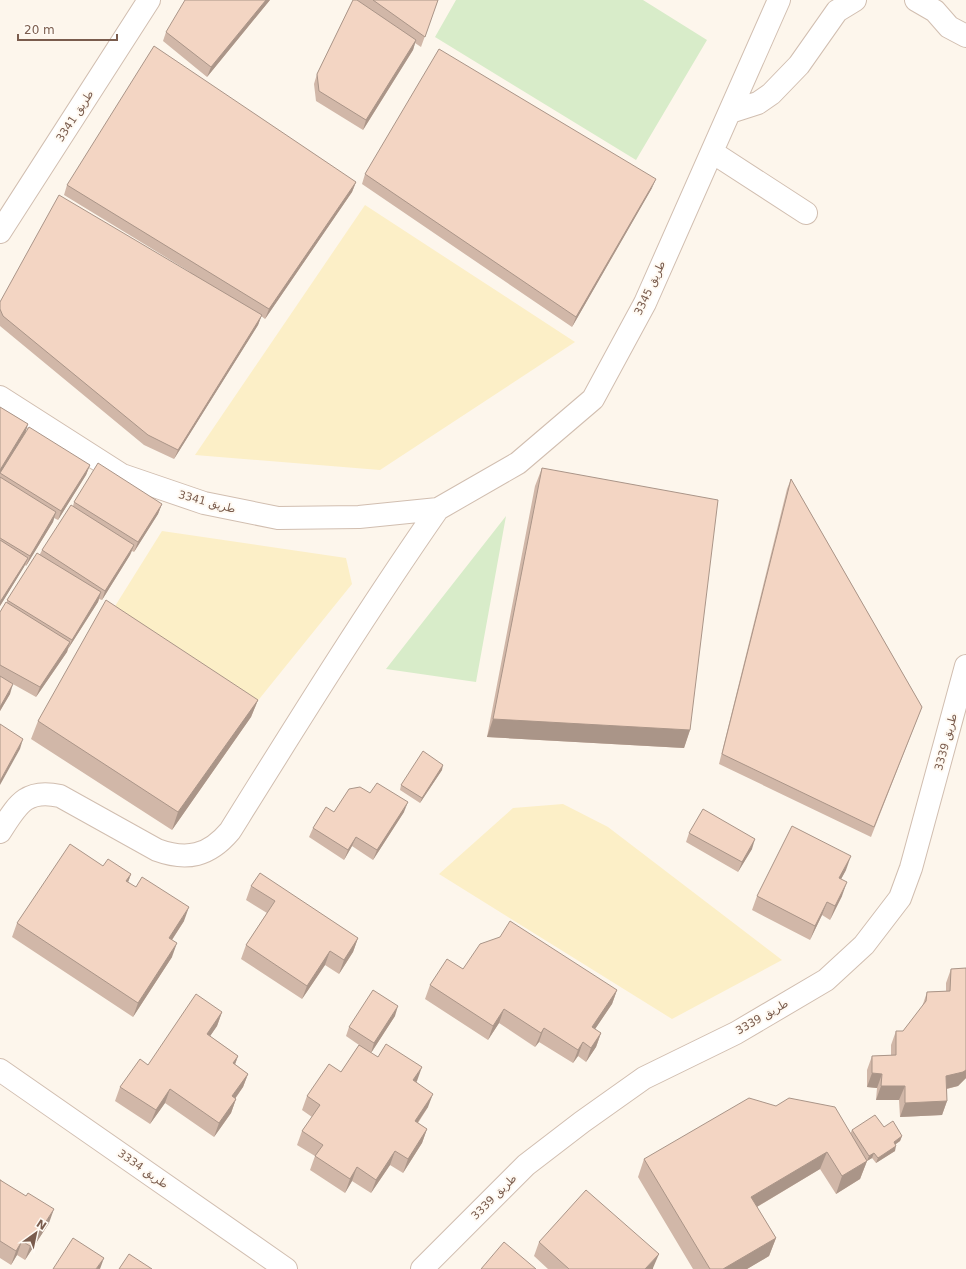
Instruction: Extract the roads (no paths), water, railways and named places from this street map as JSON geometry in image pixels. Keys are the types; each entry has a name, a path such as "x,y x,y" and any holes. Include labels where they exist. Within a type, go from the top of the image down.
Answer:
{"street":[{"name":"طريق 3341","path":"0,232 149,0"},
{"name":"طريق 3345","path":"438,509 518,463 593,399 644,303 779,0"},
{"path":"730,112 758,103 771,94 800,65 837,11 855,0"},
{"path":"916,0 935,11 949,27 966,36"},
{"path":"712,152 806,213"},
{"name":"طريق 3341","path":"0,397 122,475 204,503 278,518 359,517 438,509"},
{"path":"0,832 19,805 28,798 38,794 49,793 60,796 157,850 170,855 197,855 221,842 230,831 322,683 392,575 438,509"},
{"name":"طريق 3339","path":"422,1269 526,1165 582,1122 644,1078 736,1033 826,980 864,945 900,898 913,860 966,666"},
{"name":"طريق 3334","path":"0,1070 286,1269"}]}
